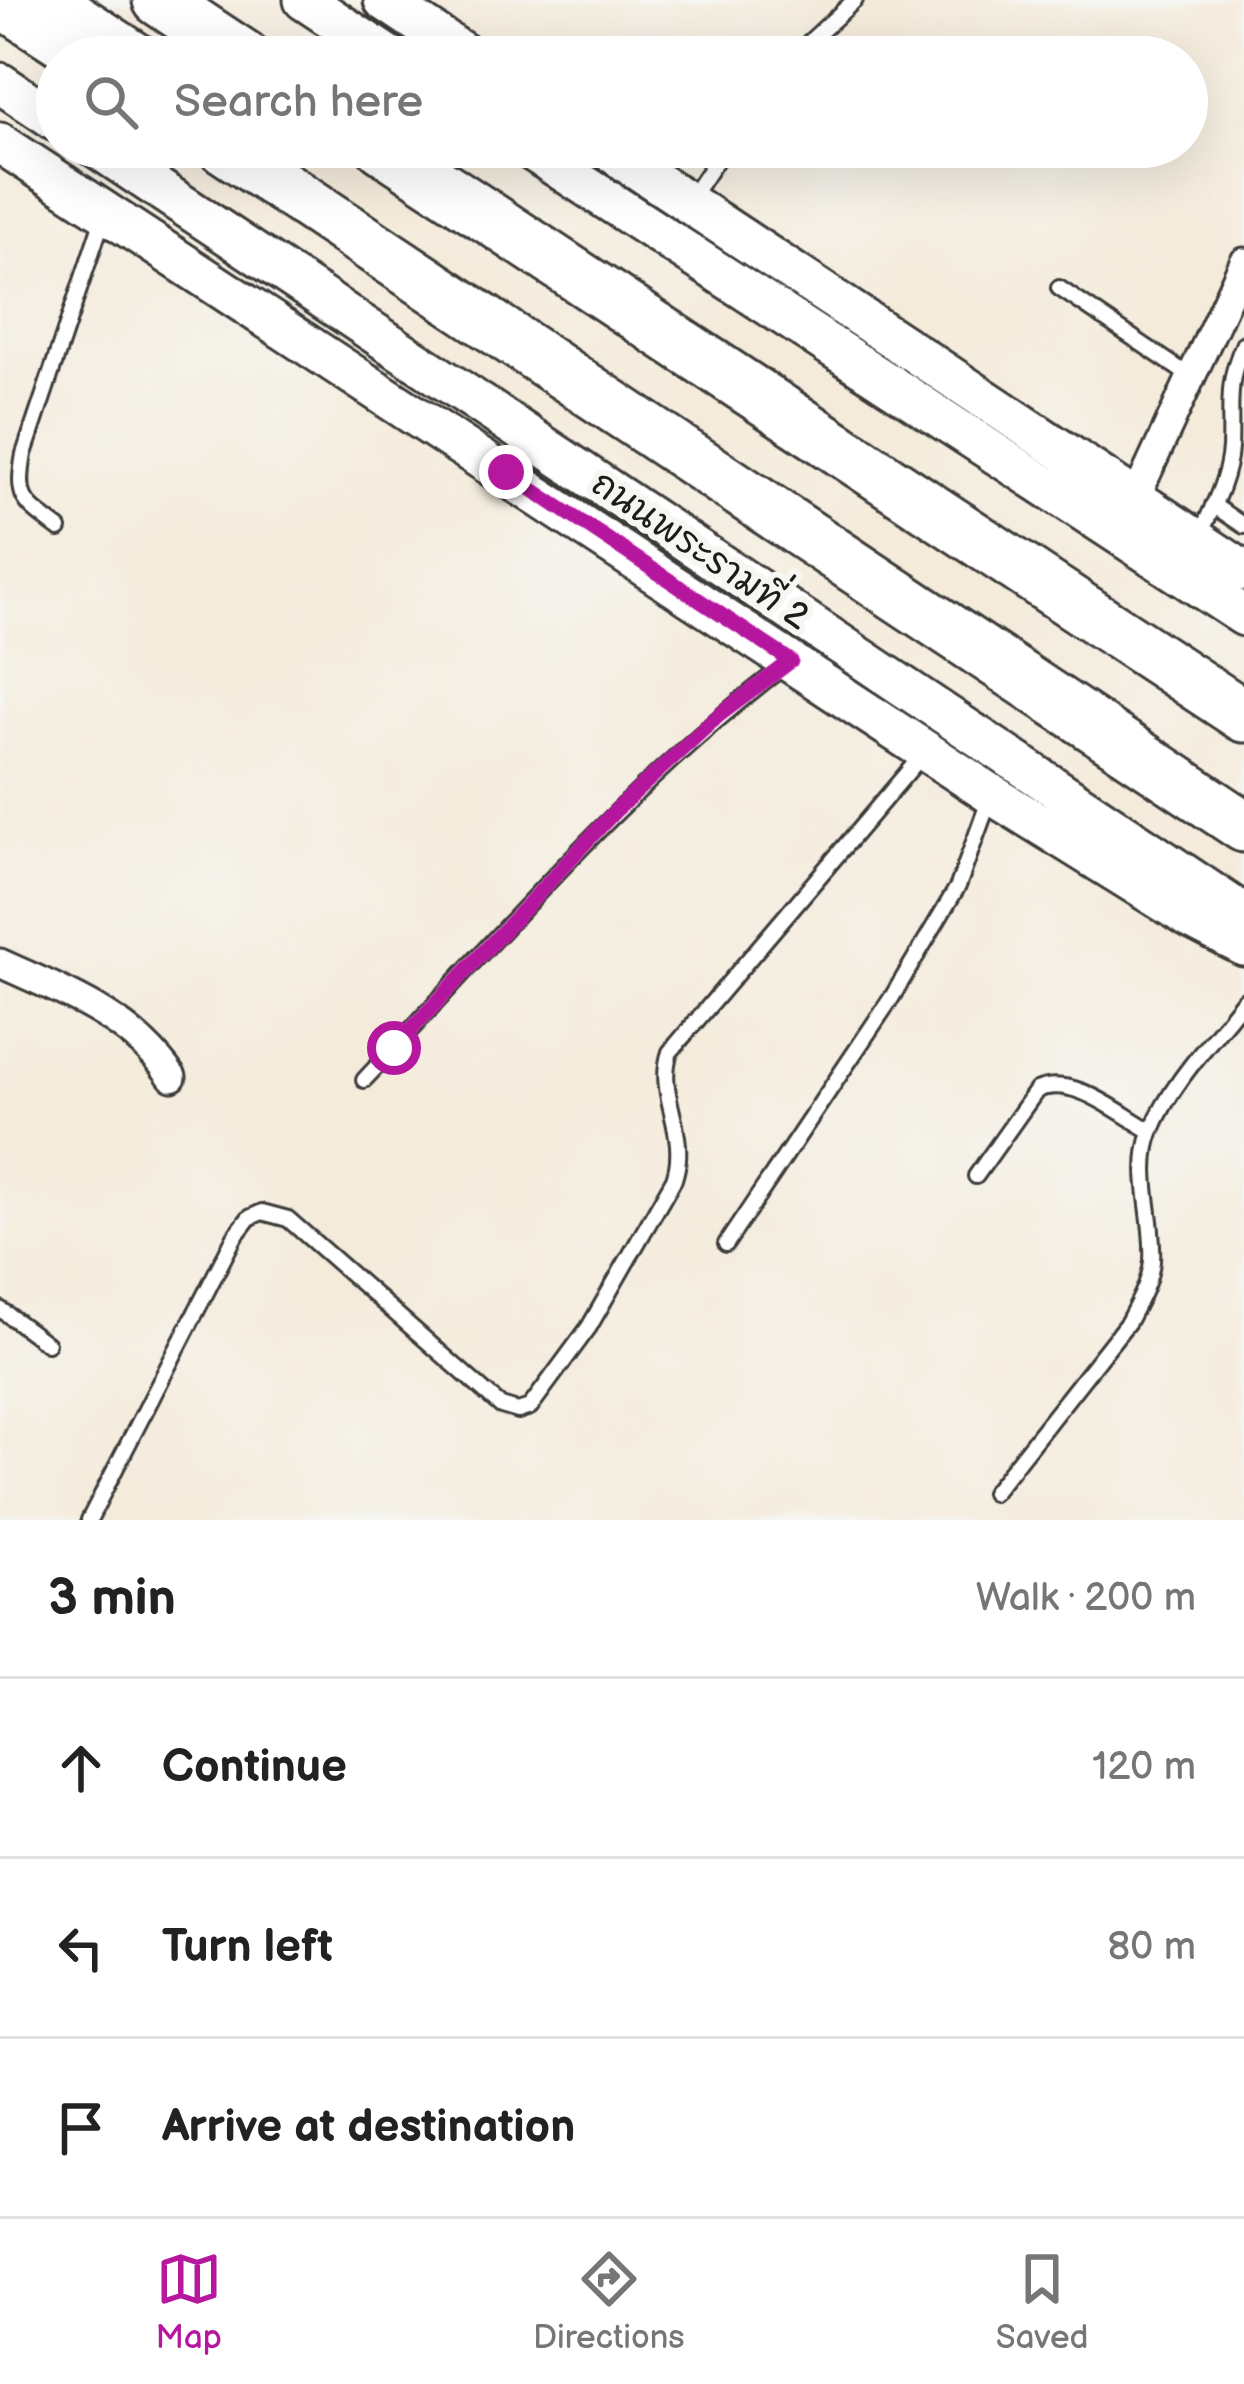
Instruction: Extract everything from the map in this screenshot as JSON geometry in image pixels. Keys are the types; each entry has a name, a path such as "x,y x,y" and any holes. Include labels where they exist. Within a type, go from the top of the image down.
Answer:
{"highway":[{"path":"1,0 55,36"},
{"path":"46,0 101,36"},
{"path":"159,0 213,36"},
{"path":"178,0 232,36"},
{"name":"ถนนพระรามที่ 2","path":"256,168 1244,826"},
{"path":"301,168 1244,790"},
{"path":"414,168 1244,716"},
{"path":"432,168 1244,706"}],"main road":[{"path":"304,0 358,36"},
{"path":"384,0 438,36"},
{"path":"0,83 36,107"},
{"path":"0,143 36,167"},
{"path":"37,168 991,794 1190,918 1244,946"},
{"name":"ถนนพระรามที่ 2","path":"129,168 1244,914"},
{"path":"558,168 1244,616"},
{"path":"636,168 1135,499 1205,522 1244,571"}],"street":[{"path":"1135,499 1244,262"},
{"path":"0,963 105,1011 142,1039 172,1077"}],"lane":[{"path":"816,36 855,0"},
{"path":"688,203 710,168"},
{"path":"58,529 24,502 19,485 24,454 104,213"},
{"path":"1059,288 1191,377"},
{"path":"1244,343 1228,390 1230,450 1224,479 1205,522 1244,526"},
{"path":"364,1080 616,810 718,716 791,661"},
{"path":"89,1520 235,1236 262,1212 288,1219 502,1406 518,1411 530,1407 589,1327 674,1179 681,1160 664,1069 670,1052 926,751"},
{"path":"725,1244 892,997 958,886 991,794"},
{"path":"993,1493 1128,1322 1143,1293 1152,1262 1145,1163 1151,1131 1176,1089 1244,1000"},
{"path":"976,1176 1037,1090 1052,1084 1068,1085 1151,1131"},
{"path":"0,1309 47,1344"}],"route":[{"path":"394,1048 616,810 718,716 791,661 506,472"}]}
